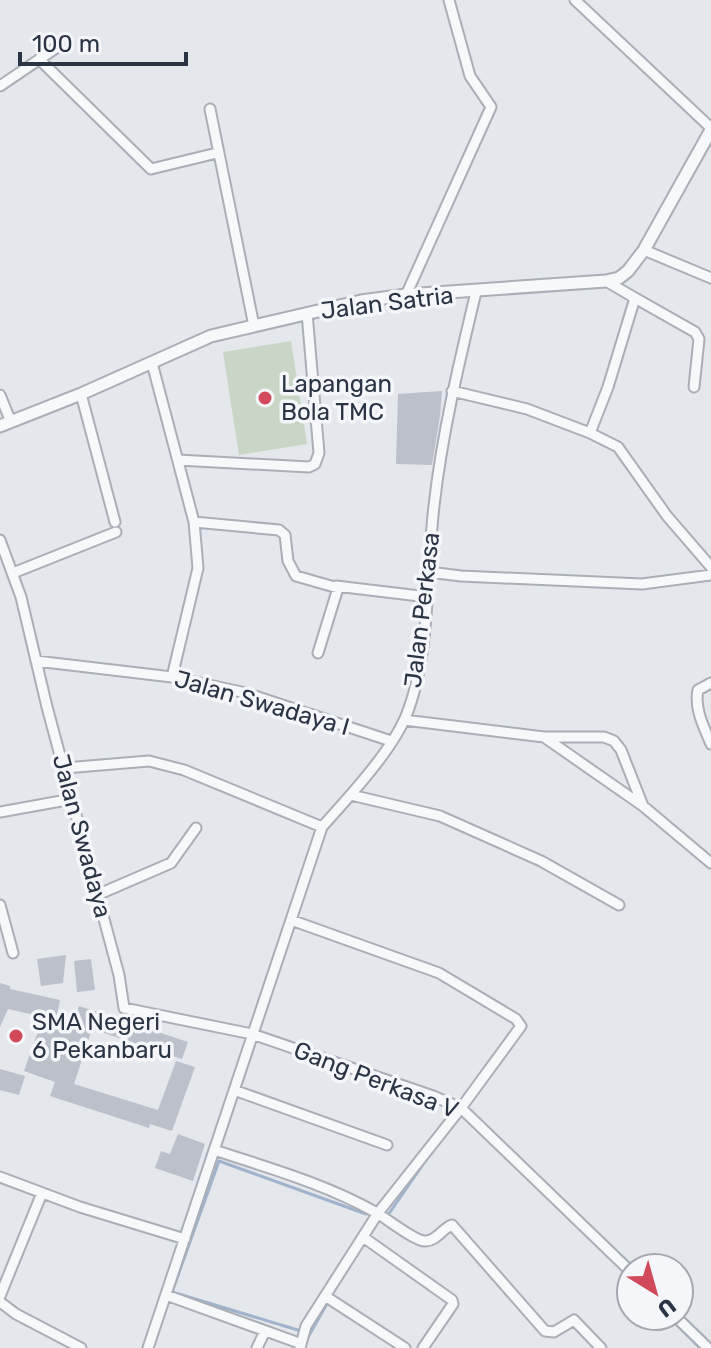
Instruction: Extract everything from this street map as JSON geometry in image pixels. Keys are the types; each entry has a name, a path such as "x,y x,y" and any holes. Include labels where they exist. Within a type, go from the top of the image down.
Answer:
{"street":[{"path":"406,295 491,107 470,76 449,0"},
{"path":"575,0 711,129 644,250 628,271 619,278 606,281"},
{"path":"0,86 56,48"},
{"path":"39,59 149,168 155,170 217,153"},
{"path":"210,109 254,326"},
{"path":"644,250 710,275"},
{"path":"606,281 695,332 699,339 694,387"},
{"name":"Jalan Satria","path":"6,424 211,336 307,313 406,295 606,281"},
{"name":"Jalan Perkasa","path":"148,1348 322,827 351,795 404,720 417,677 428,597 434,507 452,391 476,292"},
{"path":"590,433 608,387 635,298"},
{"path":"178,460 309,467 315,464 319,453 307,313"},
{"path":"152,363 194,522 198,568 172,677"},
{"path":"452,391 527,409 618,447 667,516 711,567"},
{"path":"13,573 115,527 81,394"},
{"path":"0,395 6,424"},
{"path":"194,522 279,530 285,535 288,561 296,576 338,588 318,653"},
{"name":"Jalan Swadaya","path":"0,540 13,573 65,768 119,975 124,1008 252,1034"},
{"path":"429,572 642,584 711,575"},
{"path":"332,586 428,597"},
{"name":"Jalan Swadaya I","path":"36,661 172,677 246,693 391,741"},
{"path":"711,683 698,690 696,698 711,744"},
{"path":"404,720 544,737 604,737 614,741 621,750 643,806"},
{"path":"544,737 643,806 711,863"},
{"path":"65,768 149,761 184,770 322,827"},
{"path":"351,795 440,816 541,861 619,905"},
{"path":"0,812 72,799"},
{"path":"97,895 171,863 196,828"},
{"path":"0,905 13,953"},
{"path":"166,1295 300,1345 325,1296 378,1213 520,1031 520,1023 439,973 291,920"},
{"name":"Gang Perkasa V","path":"252,1034 461,1108 615,1257"},
{"path":"234,1090 387,1145"},
{"path":"214,1150 331,1190 426,1241 447,1226 456,1228 545,1331 554,1332 574,1320 601,1348"},
{"path":"0,1177 185,1239"},
{"path":"42,1193 0,1299 16,1314 81,1348"},
{"path":"363,1237 452,1300 453,1304 423,1348"},
{"path":"325,1296 405,1348"},
{"path":"257,1348 265,1331"},
{"path":"692,1332 708,1348"}],"green space":[{"name":"Lapangan Bola TMC","path":"291,341 307,444 239,455 223,352"}],"building":[{"path":"442,391 432,465 396,464 398,394"},
{"path":"66,955 63,983 41,986 37,959"},
{"path":"91,959 95,990 77,992 74,961"},
{"path":"0,983 10,986 10,989 60,1000 55,1025 70,1030 79,1006 188,1042 182,1059 92,1029 74,1084 158,1110 176,1061 195,1067 172,1131 150,1124 149,1128 50,1096 55,1082 24,1071 43,1017 8,1009 0,1027"},
{"path":"0,1069 25,1076 19,1095 0,1090"},
{"path":"178,1134 205,1144 193,1181 155,1168 161,1151 170,1154"}],"waterway":[{"path":"485,1125 617,1252"},
{"path":"388,1215 435,1147"},
{"path":"301,1331 172,1292 219,1161 366,1214"},
{"path":"307,1339 328,1302"},
{"path":"695,1328 705,1338"},
{"path":"684,1332 700,1348"}],"place":[{"name":"Lapangan Bola TMC","path":"265,398"},
{"name":"SMA Negeri 6 Pekanbaru","path":"16,1036"}]}
